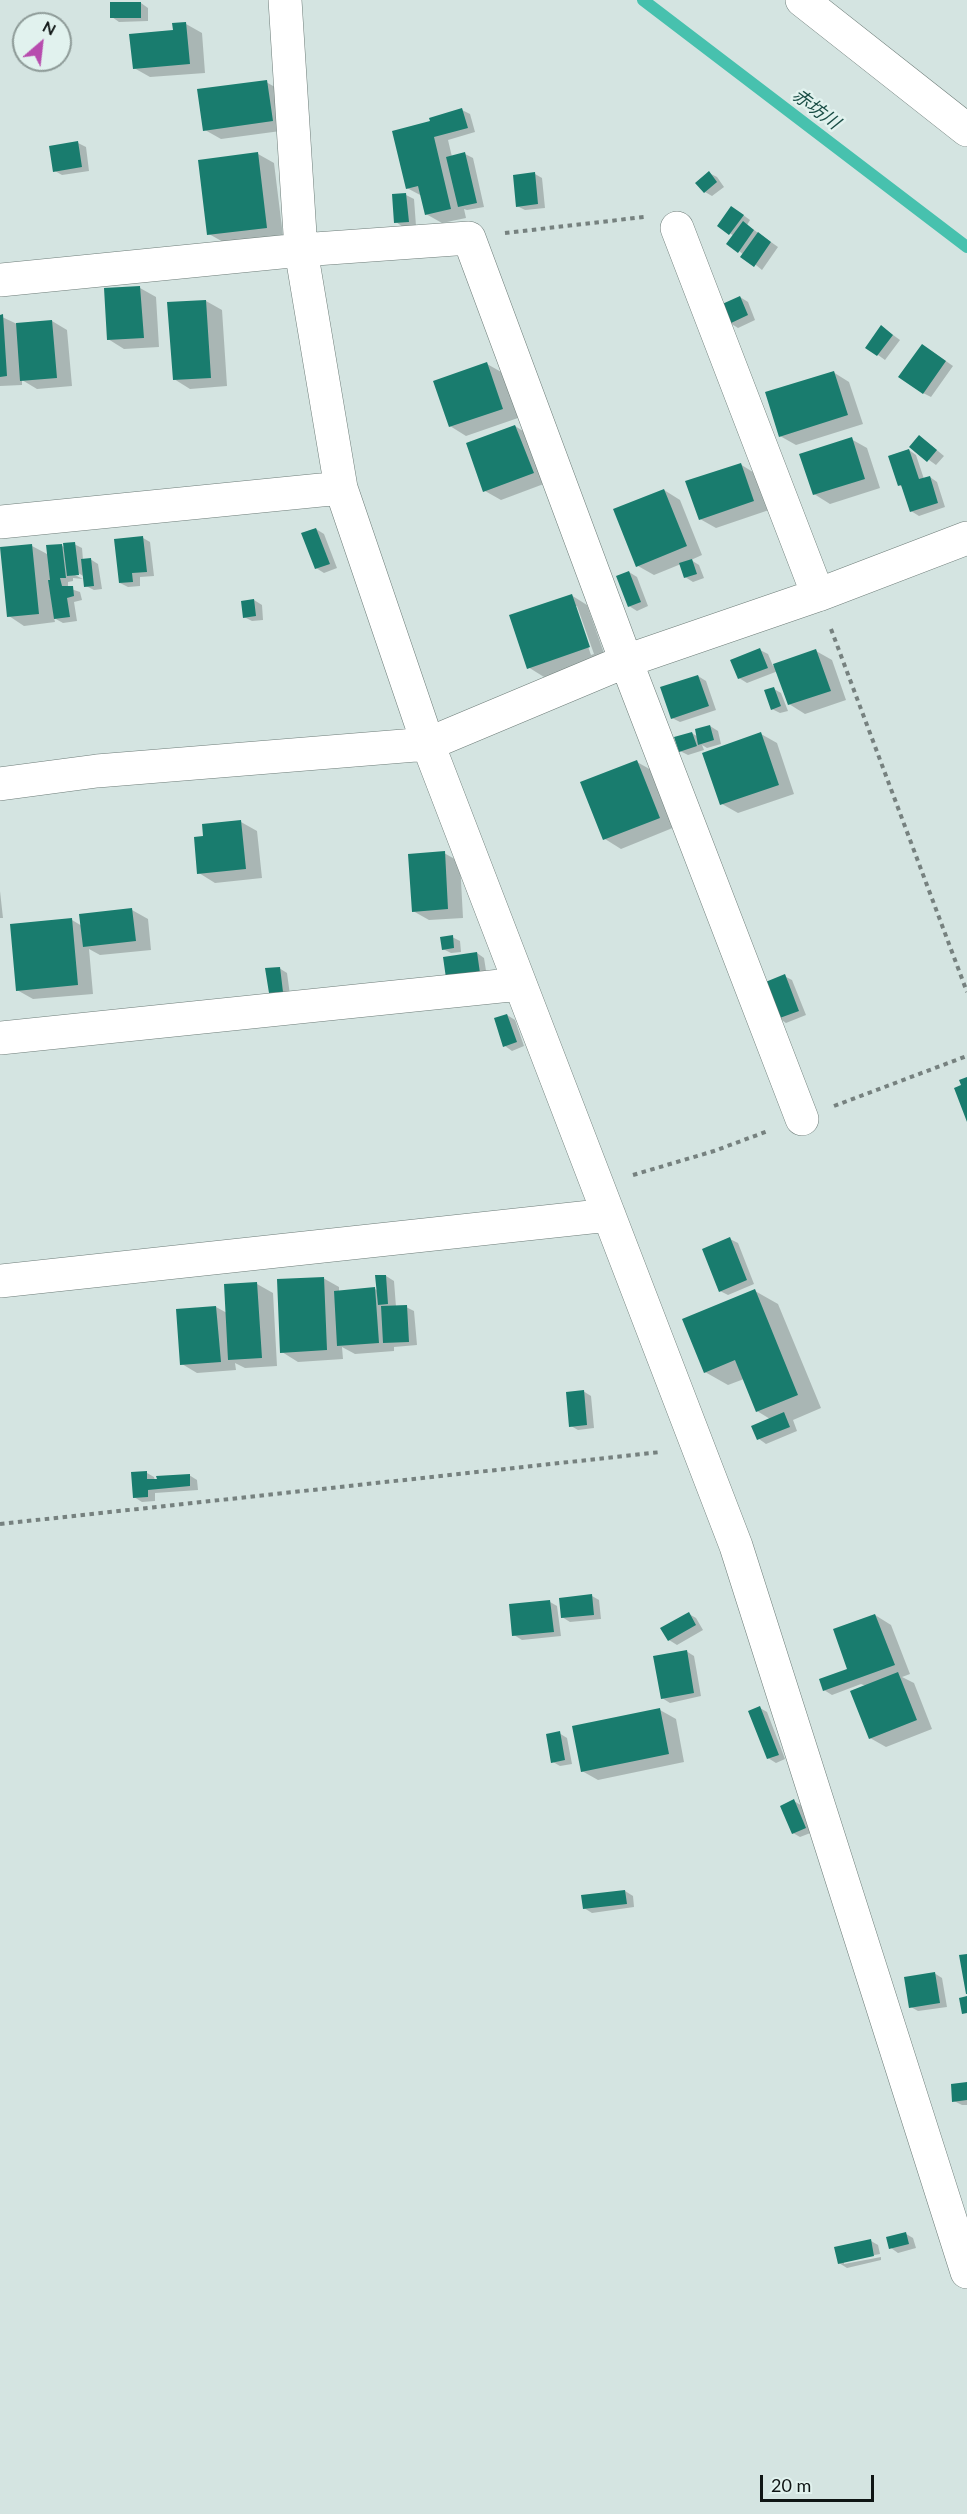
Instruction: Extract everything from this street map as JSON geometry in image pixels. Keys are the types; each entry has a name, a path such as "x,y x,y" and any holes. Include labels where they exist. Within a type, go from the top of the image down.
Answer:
{"street":[{"path":"285,0 301,250 341,488 428,744 736,1545 956,2204 967,2272"},
{"path":"802,0 967,130"},
{"path":"677,228 818,595"},
{"path":"0,280 301,250 469,238 626,661 802,1119"},
{"path":"0,522 341,488"},
{"path":"0,784 97,771 428,744 626,661 818,595 967,538"},
{"path":"0,1038 520,984"},
{"path":"0,1281 609,1215"}],"path":[{"path":"469,238 655,215 677,228"},
{"path":"818,595 967,992"},
{"path":"0,1524 699,1448"}],"building":[{"path":"110,2 141,2 141,18 110,18"},
{"path":"186,22 190,64 133,69 129,34 173,30 172,23"},
{"path":"267,80 273,121 203,131 197,89"},
{"path":"462,108 468,128 434,137 451,209 425,215 418,186 406,189 392,131 430,121 429,118"},
{"path":"78,141 82,167 53,172 49,146"},
{"path":"258,152 267,228 207,235 198,160"},
{"path":"465,152 477,203 458,207 446,157"},
{"path":"709,171 717,182 704,193 695,183"},
{"path":"535,172 538,204 516,207 513,175"},
{"path":"406,193 409,222 394,223 392,194"},
{"path":"731,206 744,215 729,235 717,226"},
{"path":"743,221 754,230 738,253 726,244"},
{"path":"758,232 771,242 754,267 740,257"},
{"path":"140,286 144,338 107,340 104,288"},
{"path":"740,296 748,315 729,324 720,305"},
{"path":"206,300 211,378 173,380 167,302"},
{"path":"3,314 7,376 0,377 0,315"},
{"path":"52,320 57,378 20,381 16,323"},
{"path":"881,325 893,335 877,356 865,348"},
{"path":"922,344 946,361 923,394 898,377"},
{"path":"487,362 503,409 449,427 433,381"},
{"path":"834,371 848,415 779,437 765,392"},
{"path":"515,425 534,473 483,492 466,443"},
{"path":"919,435 937,450 927,462 909,447"},
{"path":"852,437 865,479 813,495 799,454"},
{"path":"909,449 919,479 930,476 938,503 910,512 888,456"},
{"path":"741,463 754,501 699,520 685,481"},
{"path":"664,489 687,546 636,567 613,509"},
{"path":"316,528 330,564 315,569 301,533"},
{"path":"143,536 147,572 132,573 133,582 119,583 114,539"},
{"path":"75,542 79,575 67,576 63,543"},
{"path":"32,544 39,614 7,617 0,547"},
{"path":"62,544 66,578 60,578 62,586 73,586 74,596 67,598 70,617 54,619 46,545"},
{"path":"91,558 94,586 84,587 81,559"},
{"path":"692,559 697,574 684,578 679,563"},
{"path":"629,571 641,602 628,607 616,576"},
{"path":"572,594 590,647 527,669 509,615"},
{"path":"254,599 256,616 243,618 241,601"},
{"path":"760,648 768,668 738,679 730,660"},
{"path":"816,649 831,691 788,705 773,664"},
{"path":"698,675 709,706 671,719 660,687"},
{"path":"774,687 781,706 771,710 764,690"},
{"path":"710,725 714,740 698,745 695,729"},
{"path":"692,732 697,746 679,752 674,737"},
{"path":"761,732 779,785 720,805 702,753"},
{"path":"637,760 660,818 603,840 580,782"},
{"path":"241,820 246,869 197,874 194,837 203,836 202,824"},
{"path":"445,851 448,909 412,912 408,854"},
{"path":"132,908 136,941 83,947 79,914"},
{"path":"72,918 78,985 16,991 10,924"},
{"path":"453,935 454,948 442,950 440,937"},
{"path":"477,952 480,973 446,978 443,957"},
{"path":"280,967 283,992 269,993 265,968"},
{"path":"785,974 799,1011 777,1019 763,983"},
{"path":"507,1014 517,1042 503,1047 494,1018"},
{"path":"967,1077 967,1122 954,1088 961,1085 959,1080"},
{"path":"730,1237 747,1280 719,1292 702,1249"},
{"path":"375,1275 386,1275 388,1304 378,1305"},
{"path":"324,1277 327,1350 280,1353 277,1279"},
{"path":"257,1282 262,1358 228,1360 224,1284"},
{"path":"375,1287 379,1343 337,1346 334,1291"},
{"path":"755,1289 798,1395 756,1412 735,1360 704,1373 682,1319"},
{"path":"407,1305 409,1342 383,1343 381,1306"},
{"path":"216,1306 221,1362 180,1365 176,1309"},
{"path":"584,1390 587,1425 569,1427 566,1392"},
{"path":"784,1412 790,1427 757,1440 751,1426"},
{"path":"147,1471 147,1479 157,1479 156,1476 190,1474 190,1486 148,1490 148,1497 133,1498 131,1472"},
{"path":"592,1594 594,1615 561,1618 559,1598"},
{"path":"550,1600 554,1632 512,1636 509,1604"},
{"path":"689,1612 696,1625 668,1641 660,1628"},
{"path":"875,1614 895,1665 823,1691 819,1679 847,1669 833,1629"},
{"path":"687,1650 694,1693 661,1699 653,1656"},
{"path":"898,1672 917,1720 869,1739 850,1691"},
{"path":"760,1706 779,1755 767,1759 748,1711"},
{"path":"660,1708 669,1754 581,1772 572,1726"},
{"path":"560,1731 565,1760 551,1763 546,1734"},
{"path":"794,1799 806,1828 792,1834 780,1806"},
{"path":"625,1890 627,1904 583,1909 581,1895"},
{"path":"967,1954 967,1994 966,1994 959,1955"},
{"path":"935,1972 940,2003 909,2008 904,1977"},
{"path":"967,1996 967,2013 962,2014 959,1998"},
{"path":"967,2082 967,2100 952,2102 951,2084"},
{"path":"906,2232 909,2244 889,2249 886,2237"},
{"path":"871,2239 874,2256 838,2264 834,2247"}],"waterway":[{"name":"赤坊川","path":"643,0 967,247"}]}
